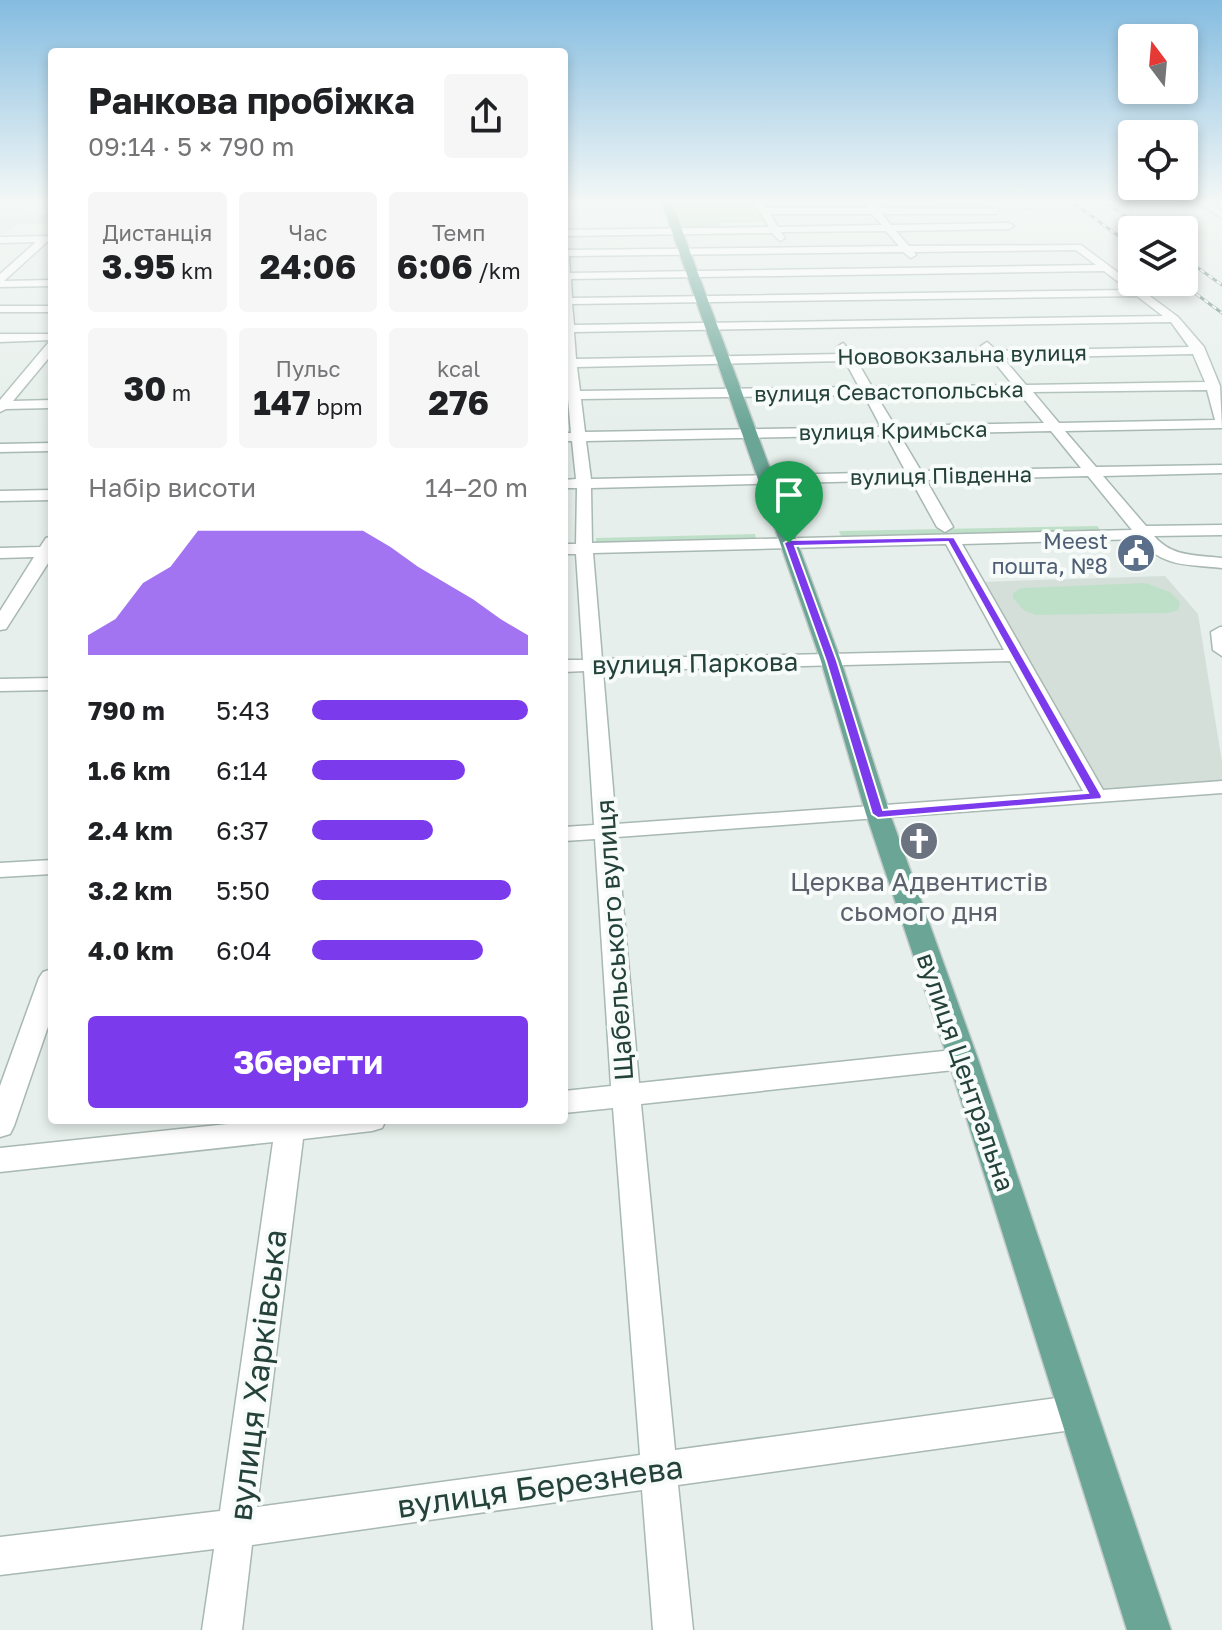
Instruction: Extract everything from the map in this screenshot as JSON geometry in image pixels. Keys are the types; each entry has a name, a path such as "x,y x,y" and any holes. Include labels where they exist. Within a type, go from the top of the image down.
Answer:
{"main road":[{"name":"вулиця Центральна","path":"694,276 831,661 878,814 963,1059 1149,1630"}],"street":[{"path":"568,287 627,276"},
{"path":"568,287 627,276"},
{"path":"735,276 814,297 1118,293"},
{"path":"802,276 1096,796"},
{"path":"929,276 1163,555 1222,563"},
{"path":"0,282 48,283"},
{"path":"1144,296 1174,319 1200,350 1214,386 1222,424"},
{"path":"0,309 48,309"},
{"path":"568,329 1174,319"},
{"path":"0,338 48,337"},
{"name":"Щабельського вулиця","path":"568,346 574,543 593,665 626,1096 673,1630"},
{"name":"Нововокзальна вулиця","path":"570,363 1200,350"},
{"path":"1,406 48,351"},
{"name":"вулиця Севастопольська","path":"569,395 1214,386"},
{"path":"1,406 48,404"},
{"name":"вулиця Кримьска","path":"571,437 1222,424"},
{"path":"0,448 48,447"},
{"name":"вулиця Південна","path":"574,484 1222,469"},
{"path":"0,496 48,495"},
{"path":"574,543 1141,529 1222,530"},
{"path":"0,553 48,554"},
{"path":"0,564 48,554"},
{"path":"0,625 48,554"},
{"name":"вулиця Паркова","path":"568,666 1018,655"},
{"path":"0,685 48,684"},
{"path":"568,834 878,814 1222,787"},
{"path":"0,870 48,867"},
{"path":"0,1126 48,989"},
{"path":"568,1102 963,1059"},
{"path":"0,1160 290,1124"},
{"name":"вулиця Харківська","path":"222,1630 290,1124"},
{"name":"вулиця Березнева","path":"0,1556 237,1528 1079,1412"}],"shaded area":[{"path":"1165,576 1198,614 1222,762 1222,784 1099,792 981,582"}],"green space":[{"path":"1097,526 1102,532 842,539 839,531"},
{"path":"755,534 756,540 596,544 596,538"},
{"path":"1145,583 1170,592 1180,602 1178,610 1168,613 1036,615 1023,610 1013,598 1013,593 1021,588"}],"railway":[{"path":"1209,276 1222,285"},
{"path":"1198,295 1222,313"}],"place":[{"name":"Meest пошта, №8","path":"1136,553"},
{"name":"Церква Адвентистів сьомого дня","path":"919,841"}],"route":[{"path":"951,539 1096,796 878,814 831,661 789,543 951,539"}]}
